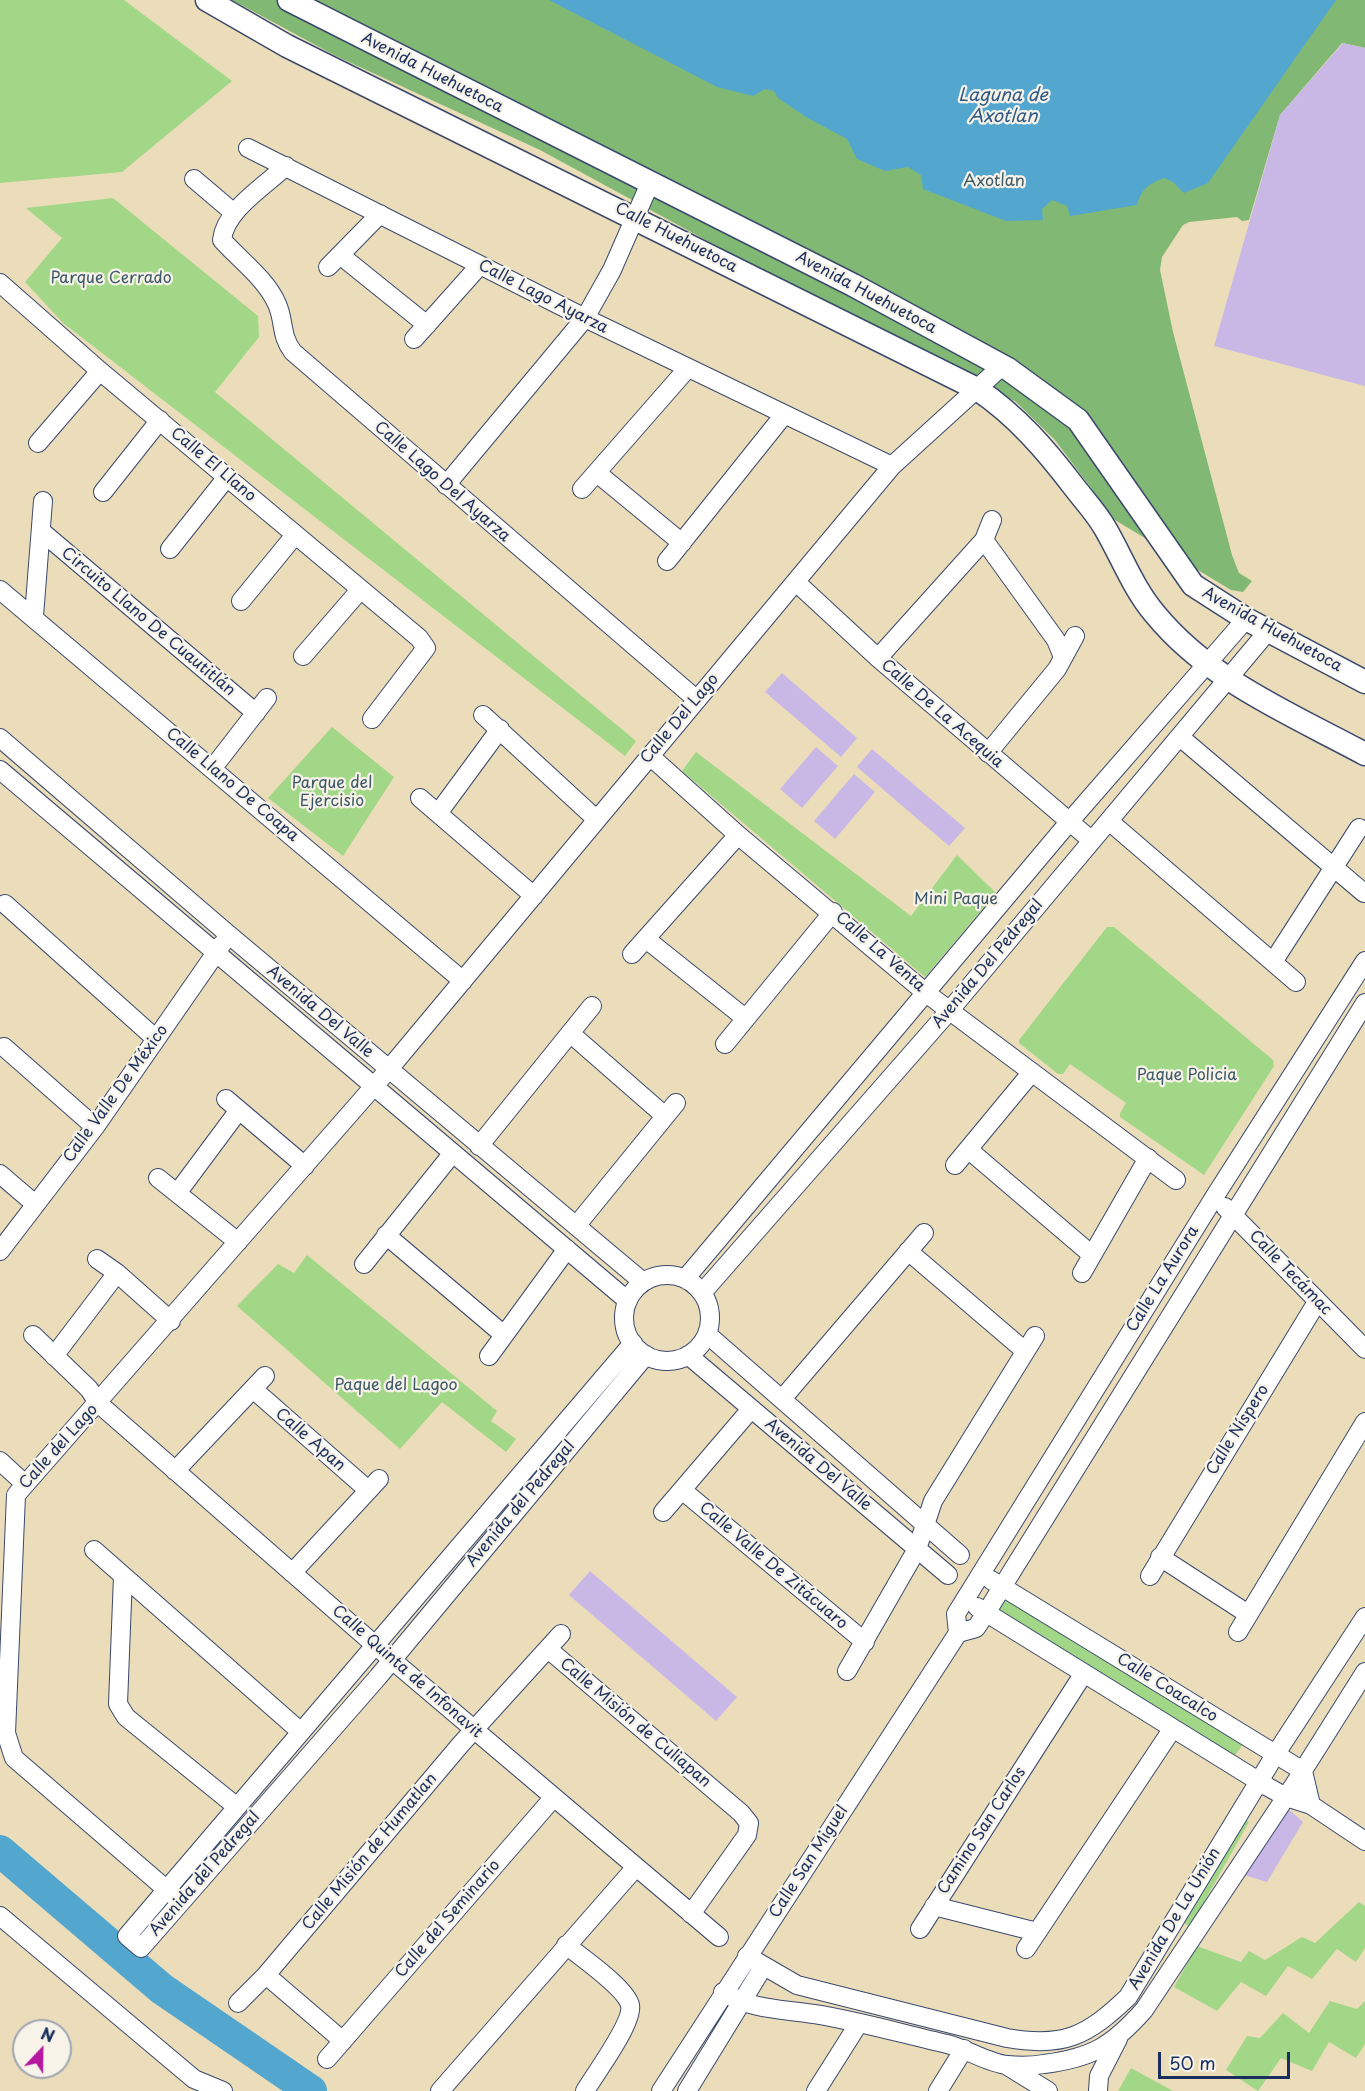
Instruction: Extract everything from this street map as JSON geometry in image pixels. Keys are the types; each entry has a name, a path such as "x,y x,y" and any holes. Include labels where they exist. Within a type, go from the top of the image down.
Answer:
{"main road":[{"name":"Calle Huehuetoca","path":"207,0 287,46 977,389 1022,424 1045,448 1104,527 1141,597 1156,617 1207,665"},
{"name":"Avenida Huehuetoca","path":"289,0 853,285 1002,366 1078,420 1193,585 1246,619 1365,682"},
{"path":"1207,665 1228,681 1365,754"}],"street":[{"name":"Calle Lago Ayarza","path":"248,148 687,369 892,466"},
{"path":"194,179 234,213 286,166"},
{"path":"446,485 585,318 636,218 650,183"},
{"name":"Calle Lago Del Ayarza","path":"234,213 223,231 222,240 267,286 278,306 284,341 293,352 696,699"},
{"path":"380,214 334,261 427,325"},
{"path":"414,339 480,265"},
{"name":"Calle El Llano","path":"0,283 100,371 419,638 426,648 372,719"},
{"name":"Calle Del Lago","path":"374,1087 696,699 797,583 892,466 1002,366"},
{"path":"582,489 687,369"},
{"path":"38,443 100,371"},
{"path":"668,561 783,416"},
{"path":"103,492 160,420"},
{"path":"597,473 682,543"},
{"path":"170,549 227,477"},
{"name":"Circuito Llano De Cuautitlán","path":"34,616 43,501"},
{"path":"878,658 984,540 992,520"},
{"name":"Circuito Llano De Cuautitlán","path":"41,531 256,713"},
{"path":"241,601 295,535"},
{"path":"984,540 1056,640 1063,657"},
{"name":"Calle De La Acequia","path":"797,583 878,658 1091,840"},
{"name":"Calle Llano De Coapa","path":"0,590 34,616 212,770 464,981"},
{"path":"303,656 360,590"},
{"name":"Avenida Del Pedregal","path":"685,1279 1070,822 1246,619"},
{"name":"Avenida Del Pedregal","path":"702,1293 950,1010 1091,840 1228,681 1268,630"},
{"path":"988,753 1057,669 1075,636"},
{"path":"212,770 267,698"},
{"path":"483,715 596,819"},
{"path":"439,812 500,729"},
{"path":"1179,737 1335,866 1364,893"},
{"name":"Avenida Del Valle","path":"0,738 228,934 644,1282"},
{"name":"Calle La Venta","path":"650,756 738,835 833,912 926,993 1176,1180"},
{"name":"Avenida Del Valle","path":"0,770 627,1301"},
{"path":"420,798 534,896"},
{"path":"1109,821 1296,982"},
{"path":"1272,962 1359,828"},
{"path":"632,954 738,835"},
{"path":"5,904 156,1040"},
{"path":"725,1044 833,912"},
{"name":"Calle Valle De México","path":"0,1251 95,1127 228,934"},
{"path":"646,939 746,1018"},
{"name":"Calle La Aurora","path":"965,1599 1215,1196 1365,961"},
{"name":"Calle La Aurora","path":"986,1612 1365,1003"},
{"path":"479,1146 592,1006"},
{"path":"570,1033 671,1109 576,1226"},
{"path":"4,1047 95,1127"},
{"path":"955,1166 1032,1072"},
{"name":"Calle del Lago","path":"181,1902 15,1758 6,1733 16,1495 374,1087"},
{"path":"225,1098 305,1166"},
{"path":"178,1192 240,1110"},
{"path":"969,1150 1092,1255"},
{"path":"364,1264 452,1154"},
{"path":"1082,1272 1148,1158"},
{"path":"0,1174 35,1204"},
{"path":"158,1178 238,1242"},
{"name":"Calle Tecámac","path":"1215,1196 1365,1349"},
{"path":"782,1399 924,1233"},
{"path":"386,1235 504,1335"},
{"path":"489,1356 567,1249"},
{"path":"908,1251 1025,1351"},
{"path":"97,1259 117,1273 171,1321"},
{"path":"54,1356 117,1273"},
{"path":"664,1275 685,1279 702,1293 708,1306 710,1320 707,1334 699,1346 688,1355 667,1360 639,1349 624,1321 627,1301 644,1282 664,1275"},
{"name":"Calle Níspero","path":"1149,1576 1317,1302"},
{"name":"Avenida Del Valle","path":"707,1334 960,1555"},
{"name":"Calle Quinta de Infonavit","path":"33,1335 89,1389 99,1403 175,1471 391,1659 719,1937"},
{"name":"Calle Valle De Zitácuaro","path":"847,1671 917,1548 933,1501 1035,1336"},
{"name":"Avenida del Pedregal","path":"639,1349 391,1659 141,1948 127,1936 375,1645 639,1349"},
{"name":"Avenida Del Valle","path":"688,1355 948,1575"},
{"name":"Calle Apan","path":"175,1471 259,1382 374,1484 292,1573"},
{"path":"663,1512 751,1409"},
{"path":"1238,1632 1365,1422"},
{"path":"0,1461 25,1484"},
{"name":"Calle Valle De Zitácuaro","path":"682,1490 865,1642"},
{"path":"93,1550 301,1732"},
{"path":"1160,1557 1248,1614"},
{"name":"Calle Coacalco","path":"981,1574 1303,1771"},
{"path":"123,1576 118,1704 126,1717 237,1807"},
{"name":"Calle Coacalco","path":"965,1599 1259,1782 1286,1797 1311,1804 1365,1841"},
{"name":"Calle San Miguel","path":"661,2091 723,1992 958,1633 956,1614 965,1599"},
{"name":"Calle San Miguel","path":"958,1633 975,1628 986,1612"},
{"name":"Avenida De La Unión","path":"747,1956 797,1985 1007,2038 1035,2043 1063,2041 1085,2031 1106,2017 1128,1997 1275,1755 1365,1617"},
{"path":"548,1649 561,1634"},
{"name":"Calle Misión de Culiapan","path":"475,1730 548,1649 741,1813 749,1823 747,1835 691,1914"},
{"name":"Avenida De La Unión","path":"723,1992 741,2002 762,2009 813,2014 859,2023 964,2049 1005,2065 1041,2065 1066,2061 1094,2052 1118,2039 1144,2010 1303,1771 1365,1672"},
{"name":"Camino San Carlos","path":"1038,1932 934,1906 1084,1673"},
{"path":"1026,1950 1173,1728"},
{"name":"Calle Misión de Humatlan","path":"238,2003 266,1976 475,1730"},
{"path":"1303,1771 1311,1804"},
{"name":"Calle del Seminario","path":"327,2059 554,1797"},
{"path":"440,2091 566,1944 636,1868"},
{"path":"920,1929 934,1906"},
{"path":"0,1916 190,2085 223,2091"},
{"path":"566,1944 625,1994 631,2006 628,2021 585,2091"},
{"path":"687,2091 764,1967"},
{"path":"266,1976 343,2041"},
{"path":"816,2091 859,2023"},
{"path":"1098,2091 1099,2076 1118,2039"},
{"path":"938,2091 964,2049"},
{"path":"1005,2065 1047,2091"}],"green space":[{"path":"0,0 124,0 232,81 122,172 0,183"},
{"name":"Axotlan","path":"232,0 1365,0 1365,48 1342,43 1280,115 1249,220 1242,221 1237,217 1189,222 1183,225 1162,257 1160,270 1173,332 1232,555 1239,573 1252,581 1243,592 1231,590 1115,520 1055,440 1016,402 952,364 726,251 540,150 336,56"},
{"name":"Parque Cerrado","path":"113,198 258,316 259,337 215,392 636,741 625,756 63,323 25,282 62,238 26,208"},
{"name":"Parque del Ejercisio","path":"332,727 394,777 343,856 268,798"},
{"name":"Mini Paque","path":"696,752 911,916 957,855 996,893 925,977 682,771"},
{"name":"Paque Policia","path":"1107,927 1114,927 1273,1060 1274,1066 1204,1175 1120,1117 1126,1103 1070,1064 1063,1074 1058,1074 1019,1043 1019,1040"},
{"name":"Paque del Lagoo","path":"307,1255 497,1411 491,1421 516,1439 506,1452 442,1402 400,1449 237,1306 278,1264 294,1273"},
{"path":"1002,1592 1244,1743 1233,1758 996,1609"},
{"path":"1240,1814 1249,1822 1190,1927 1179,1920"},
{"path":"1359,1902 1365,1906 1365,1948 1356,1962 1337,1949 1312,1979 1288,1966 1266,1996 1241,1982 1217,2011 1174,1987 1197,1946 1241,1962 1249,1951 1265,1960 1302,1937 1315,1943"},
{"path":"1330,2001 1357,2009 1365,2001 1365,2044 1356,2058 1329,2042 1312,2071 1281,2058 1258,2091 1226,2070 1247,2036 1260,2038 1283,2013 1309,2033"},
{"path":"1131,2068 1173,2091 1118,2091"}],"water":[{"name":"Laguna de Axotlan","path":"549,0 1336,0 1208,183 1184,193 1173,182 1164,178 1146,188 1137,205 1070,216 1067,206 1052,200 1042,209 1043,220 1006,221 923,189 921,175 908,167 885,171 857,159 847,139 806,117 778,98 774,91 765,89 753,96 717,87"}],"building":[{"path":"1343,43 1365,48 1365,386 1214,346 1280,115"},
{"path":"782,673 857,738 841,757 765,692"},
{"path":"816,747 838,766 802,808 780,789"},
{"path":"872,749 965,828 949,846 857,767"},
{"path":"854,774 875,792 835,839 814,821"},
{"path":"590,1571 737,1697 716,1721 569,1595"},
{"path":"1284,1805 1303,1822 1267,1882 1241,1874"}],"waterway":[{"path":"0,1851 162,1989 311,2091"}]}
